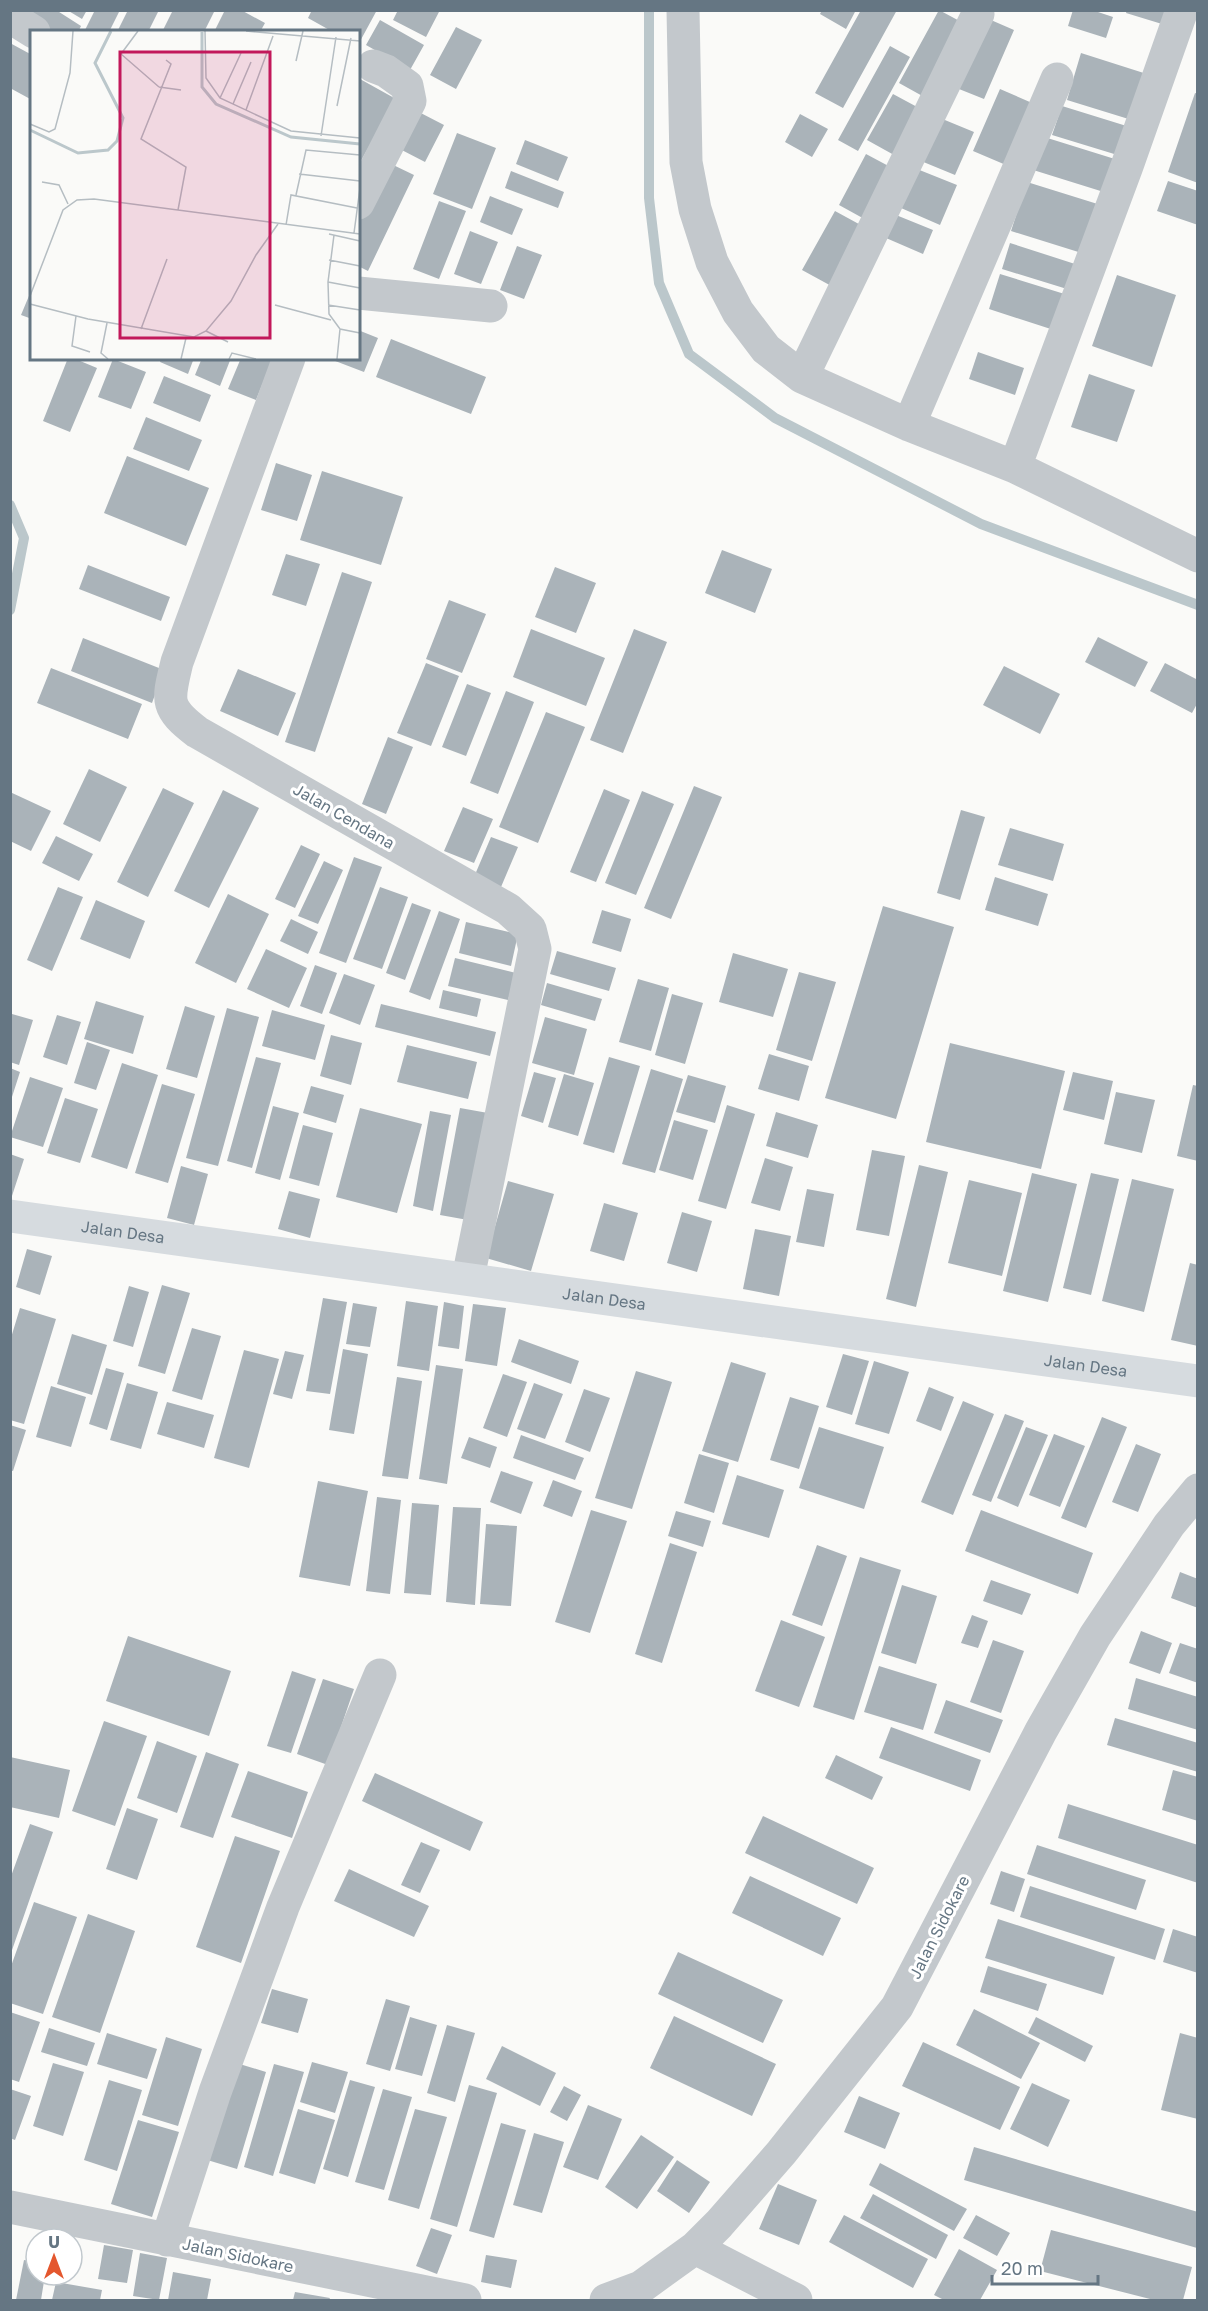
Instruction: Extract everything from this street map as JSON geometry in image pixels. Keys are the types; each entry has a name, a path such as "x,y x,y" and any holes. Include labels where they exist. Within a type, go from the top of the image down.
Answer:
{"street":[{"path":"683,10 686,162 695,209 712,262 738,312 766,350 802,376 909,425 1016,467 1197,556"},
{"path":"1016,467 1182,10"},
{"path":"802,376 978,14"},
{"path":"10,17 31,30"},
{"path":"360,199 410,101 407,86 386,71 373,66"},
{"path":"909,425 1057,79"},
{"path":"360,293 491,306"},
{"name":"Jalan Cendana","path":"288,360 177,662 171,688 171,706 178,718 197,732 508,909 530,929 535,949 468,1278"},
{"name":"Jalan Desa","path":"10,1216 1197,1381"},
{"name":"Jalan Sidokare","path":"606,2301 641,2287 695,2248 719,2224 781,2153 897,2007 1035,1741 1095,1636 1169,1525 1197,1490"},
{"path":"167,2240 215,2092 279,1918 380,1675"},
{"name":"Jalan Sidokare","path":"10,2207 465,2301"},
{"path":"695,2248 796,2301"}],"building":[{"path":"17,10 56,10 81,26 79,30 44,30"},
{"path":"67,10 87,10 82,19"},
{"path":"95,10 120,10 110,30 85,30"},
{"path":"128,10 159,10 149,30 118,30"},
{"path":"173,10 215,10 205,30 163,30"},
{"path":"225,10 241,10 265,23 261,30 215,30"},
{"path":"312,10 377,10 360,41 360,30 329,30 308,18"},
{"path":"398,10 440,10 426,37 393,20"},
{"path":"822,10 856,10 846,29 820,14"},
{"path":"861,10 897,10 843,108 815,93"},
{"path":"939,10 967,25 926,98 899,83"},
{"path":"1073,10 1092,10 1113,17 1106,38 1068,26"},
{"path":"1127,10 1166,10 1162,24 1126,13"},
{"path":"984,17 1014,30 984,99 954,87"},
{"path":"380,20 424,45 410,70 366,45"},
{"path":"456,27 482,40 456,89 430,75"},
{"path":"10,43 30,54 30,99 10,88"},
{"path":"890,46 910,57 858,151 838,140"},
{"path":"1081,53 1150,75 1135,121 1067,100"},
{"path":"360,79 396,99 360,162"},
{"path":"1000,89 1039,106 1013,168 973,151"},
{"path":"1195,93 1198,94 1198,183 1168,172"},
{"path":"893,94 919,108 894,155 867,140"},
{"path":"1062,106 1133,128 1124,157 1052,135"},
{"path":"413,109 444,125 425,162 394,146"},
{"path":"800,114 828,129 812,157 785,142"},
{"path":"940,118 974,132 955,175 921,161"},
{"path":"457,133 496,148 472,209 433,194"},
{"path":"1041,136 1118,160 1107,193 1030,169"},
{"path":"525,140 568,157 558,181 516,164"},
{"path":"866,154 896,170 868,221 839,205"},
{"path":"387,162 414,175 368,271 360,267 360,217"},
{"path":"917,169 957,185 940,225 901,208"},
{"path":"511,171 564,192 558,208 505,188"},
{"path":"1168,181 1198,191 1198,225 1157,211"},
{"path":"1027,182 1104,206 1088,255 1011,231"},
{"path":"490,196 523,209 512,235 480,222"},
{"path":"439,201 466,211 439,279 413,269"},
{"path":"835,211 868,229 835,288 802,270"},
{"path":"896,215 933,230 923,254 886,238"},
{"path":"470,231 498,242 481,284 454,274"},
{"path":"1010,243 1075,264 1067,289 1002,269"},
{"path":"517,246 542,255 524,299 500,290"},
{"path":"1000,274 1071,296 1060,332 989,309"},
{"path":"1117,275 1176,295 1152,367 1092,346"},
{"path":"30,293 30,318 21,315"},
{"path":"360,331 378,338 364,372 333,360 360,360"},
{"path":"391,339 486,377 471,414 376,377"},
{"path":"978,352 1024,368 1015,395 969,379"},
{"path":"67,360 78,360 97,368 70,432 43,421"},
{"path":"113,360 146,372 131,409 98,397"},
{"path":"160,360 193,360 188,374 160,362"},
{"path":"201,360 230,360 220,386 195,375"},
{"path":"240,360 272,360 256,400 228,389"},
{"path":"1089,374 1135,390 1117,442 1071,427"},
{"path":"164,376 211,395 200,422 153,403"},
{"path":"146,417 202,440 189,471 133,449"},
{"path":"127,456 209,488 186,546 104,513"},
{"path":"276,463 312,475 297,521 261,510"},
{"path":"322,471 403,497 381,565 300,540"},
{"path":"722,550 772,569 755,613 705,593"},
{"path":"286,554 320,564 306,606 272,595"},
{"path":"88,565 170,597 161,621 79,589"},
{"path":"555,567 596,583 576,633 535,617"},
{"path":"342,572 372,582 315,752 285,742"},
{"path":"449,600 486,614 462,673 426,659"},
{"path":"531,629 605,658 586,706 513,677"},
{"path":"634,629 667,642 623,753 590,740"},
{"path":"1098,637 1148,662 1135,687 1085,662"},
{"path":"83,638 164,670 152,703 71,671"},
{"path":"426,663 459,676 431,746 397,733"},
{"path":"1165,663 1198,680 1198,702 1192,713 1150,691"},
{"path":"1004,666 1060,694 1040,734 983,705"},
{"path":"51,668 142,704 128,739 37,703"},
{"path":"238,669 296,693 278,736 220,711"},
{"path":"467,684 491,693 466,756 442,747"},
{"path":"506,691 534,702 498,794 470,783"},
{"path":"546,712 585,727 538,843 499,827"},
{"path":"388,737 413,747 386,814 362,804"},
{"path":"89,769 127,787 100,842 63,824"},
{"path":"694,786 722,797 671,919 644,908"},
{"path":"163,788 194,803 148,897 117,882"},
{"path":"604,789 630,800 596,882 570,872"},
{"path":"223,790 259,808 209,908 174,891"},
{"path":"642,791 674,804 636,895 605,883"},
{"path":"10,792 51,811 31,851 10,841"},
{"path":"463,807 493,819 474,863 444,851"},
{"path":"961,810 985,817 960,900 937,893"},
{"path":"1010,828 1064,844 1053,881 998,865"},
{"path":"56,836 93,854 79,881 42,863"},
{"path":"491,837 518,847 501,887 474,877"},
{"path":"301,845 320,854 295,908 275,899"},
{"path":"354,857 382,867 346,963 319,953"},
{"path":"324,861 343,870 318,924 298,916"},
{"path":"995,877 1048,894 1038,926 985,910"},
{"path":"58,887 83,897 52,971 27,960"},
{"path":"380,887 408,897 382,969 353,959"},
{"path":"228,894 269,914 236,983 195,963"},
{"path":"96,900 145,921 130,959 80,939"},
{"path":"412,903 431,910 405,980 386,973"},
{"path":"883,906 954,927 896,1119 825,1098"},
{"path":"602,910 631,919 621,952 592,943"},
{"path":"439,911 460,919 430,1000 409,992"},
{"path":"291,919 318,932 308,954 280,941"},
{"path":"466,922 518,934 511,966 459,953"},
{"path":"266,949 307,968 289,1008 247,989"},
{"path":"557,951 616,968 609,991 550,974"},
{"path":"733,953 788,969 773,1017 719,1002"},
{"path":"455,958 516,973 508,1000 448,986"},
{"path":"315,965 337,973 322,1014 300,1006"},
{"path":"799,972 836,982 812,1061 776,1050"},
{"path":"344,974 375,985 360,1025 329,1013"},
{"path":"638,979 669,988 651,1051 619,1042"},
{"path":"547,983 602,999 595,1021 541,1005"},
{"path":"443,990 481,999 477,1017 439,1008"},
{"path":"672,994 703,1003 685,1064 655,1055"},
{"path":"96,1001 144,1016 133,1054 84,1039"},
{"path":"381,1004 496,1032 490,1056 375,1027"},
{"path":"185,1006 215,1016 197,1078 166,1069"},
{"path":"227,1008 259,1017 218,1166 186,1158"},
{"path":"272,1010 325,1025 315,1060 262,1046"},
{"path":"12,1014 33,1020 19,1065 10,1062"},
{"path":"57,1015 81,1022 67,1065 43,1057"},
{"path":"545,1017 587,1029 574,1075 532,1063"},
{"path":"331,1035 362,1043 351,1085 320,1076"},
{"path":"87,1042 110,1050 96,1090 74,1083"},
{"path":"950,1043 1065,1071 1041,1169 926,1142"},
{"path":"407,1045 477,1062 468,1099 397,1082"},
{"path":"769,1054 809,1066 799,1101 758,1089"},
{"path":"256,1057 281,1063 252,1168 227,1161"},
{"path":"609,1057 640,1066 614,1153 583,1144"},
{"path":"122,1063 158,1075 127,1169 91,1157"},
{"path":"10,1068 20,1072 11,1100 10,1100"},
{"path":"651,1069 683,1079 655,1173 622,1164"},
{"path":"534,1072 556,1078 543,1123 521,1116"},
{"path":"1073,1072 1113,1081 1104,1120 1063,1110"},
{"path":"564,1074 594,1083 578,1136 548,1127"},
{"path":"688,1075 726,1086 715,1123 676,1112"},
{"path":"30,1077 63,1088 43,1147 10,1137"},
{"path":"162,1084 195,1094 168,1183 135,1173"},
{"path":"1193,1085 1198,1086 1198,1161 1177,1156"},
{"path":"311,1086 344,1095 336,1123 303,1113"},
{"path":"1116,1092 1155,1100 1142,1153 1104,1144"},
{"path":"65,1098 98,1109 80,1163 47,1153"},
{"path":"727,1105 755,1114 726,1209 698,1201"},
{"path":"273,1106 299,1113 280,1180 255,1173"},
{"path":"360,1108 422,1124 397,1213 336,1197"},
{"path":"460,1108 488,1113 468,1220 440,1215"},
{"path":"430,1111 451,1115 433,1211 413,1206"},
{"path":"776,1112 818,1125 808,1158 766,1146"},
{"path":"674,1120 708,1130 693,1180 659,1170"},
{"path":"303,1125 333,1133 319,1186 289,1178"},
{"path":"872,1150 905,1156 889,1236 856,1230"},
{"path":"10,1154 24,1159 11,1199 10,1199"},
{"path":"765,1158 793,1167 780,1211 751,1203"},
{"path":"919,1165 948,1172 916,1307 886,1299"},
{"path":"181,1166 208,1174 194,1225 167,1218"},
{"path":"1032,1173 1077,1184 1048,1302 1003,1291"},
{"path":"1091,1173 1119,1179 1091,1295 1063,1288"},
{"path":"1132,1179 1174,1189 1144,1312 1102,1301"},
{"path":"969,1180 1022,1193 1002,1276 948,1263"},
{"path":"508,1181 554,1194 531,1271 486,1258"},
{"path":"807,1189 834,1194 824,1247 796,1242"},
{"path":"289,1191 320,1199 310,1238 278,1229"},
{"path":"604,1203 638,1213 624,1261 590,1251"},
{"path":"682,1212 712,1221 697,1272 667,1263"},
{"path":"755,1229 791,1236 779,1296 743,1289"},
{"path":"27,1249 52,1256 40,1295 16,1287"},
{"path":"1190,1263 1198,1265 1198,1346 1171,1340"},
{"path":"162,1285 190,1293 165,1374 138,1366"},
{"path":"129,1286 149,1292 133,1347 113,1341"},
{"path":"323,1298 347,1302 330,1394 306,1391"},
{"path":"406,1301 438,1306 429,1371 397,1366"},
{"path":"444,1302 464,1306 459,1349 438,1346"},
{"path":"353,1303 377,1307 370,1347 346,1344"},
{"path":"473,1304 506,1308 497,1366 465,1361"},
{"path":"20,1308 56,1319 24,1424 10,1420 10,1341"},
{"path":"192,1328 221,1336 202,1400 172,1391"},
{"path":"72,1334 107,1345 92,1395 57,1384"},
{"path":"519,1339 579,1361 571,1384 511,1362"},
{"path":"343,1349 368,1354 354,1434 329,1430"},
{"path":"244,1350 279,1359 249,1468 214,1458"},
{"path":"285,1351 304,1355 292,1399 273,1394"},
{"path":"843,1354 869,1361 852,1415 826,1407"},
{"path":"874,1361 909,1372 889,1434 855,1424"},
{"path":"731,1362 766,1373 738,1462 702,1451"},
{"path":"436,1365 463,1369 447,1484 419,1479"},
{"path":"106,1368 124,1373 107,1430 89,1424"},
{"path":"636,1371 672,1382 632,1509 595,1498"},
{"path":"503,1374 527,1382 507,1437 483,1428"},
{"path":"397,1377 422,1381 408,1479 382,1476"},
{"path":"127,1383 158,1392 141,1449 110,1440"},
{"path":"534,1383 563,1394 545,1439 517,1429"},
{"path":"51,1386 86,1397 71,1447 36,1437"},
{"path":"929,1387 954,1397 941,1431 916,1421"},
{"path":"584,1389 610,1398 590,1452 565,1442"},
{"path":"790,1397 819,1406 799,1469 770,1460"},
{"path":"963,1401 994,1414 953,1515 921,1502"},
{"path":"167,1402 214,1415 204,1448 157,1434"},
{"path":"1005,1414 1024,1421 991,1502 972,1495"},
{"path":"1102,1417 1127,1427 1086,1528 1061,1518"},
{"path":"10,1425 26,1430 13,1471 10,1470"},
{"path":"819,1427 884,1447 864,1509 799,1488"},
{"path":"1026,1427 1048,1435 1018,1507 997,1498"},
{"path":"1054,1434 1085,1446 1060,1507 1029,1495"},
{"path":"521,1435 584,1458 575,1480 513,1458"},
{"path":"469,1437 497,1447 490,1468 461,1458"},
{"path":"1136,1444 1161,1454 1138,1512 1112,1502"},
{"path":"699,1454 729,1463 714,1513 684,1503"},
{"path":"501,1471 533,1482 521,1514 490,1502"},
{"path":"737,1475 784,1490 769,1538 722,1524"},
{"path":"553,1480 582,1491 572,1517 543,1506"},
{"path":"318,1481 368,1491 350,1586 299,1577"},
{"path":"377,1497 401,1500 390,1594 366,1591"},
{"path":"412,1503 439,1505 431,1595 404,1593"},
{"path":"453,1507 481,1508 475,1605 446,1602"},
{"path":"591,1510 627,1521 590,1633 555,1622"},
{"path":"981,1510 1093,1553 1078,1594 965,1551"},
{"path":"676,1511 711,1521 703,1547 668,1536"},
{"path":"486,1524 517,1526 511,1606 480,1604"},
{"path":"670,1543 697,1552 662,1663 635,1654"},
{"path":"817,1545 847,1556 822,1626 792,1615"},
{"path":"860,1557 901,1570 854,1720 813,1707"},
{"path":"1180,1572 1198,1579 1198,1608 1171,1598"},
{"path":"991,1580 1031,1594 1022,1615 983,1601"},
{"path":"902,1585 937,1596 916,1664 881,1653"},
{"path":"972,1615 988,1621 978,1648 961,1643"},
{"path":"781,1620 825,1637 799,1707 755,1691"},
{"path":"1141,1631 1172,1643 1160,1674 1129,1663"},
{"path":"128,1636 231,1671 209,1736 106,1701"},
{"path":"993,1640 1024,1651 1001,1713 970,1702"},
{"path":"1180,1643 1198,1649 1198,1683 1169,1673"},
{"path":"879,1666 937,1684 923,1730 864,1712"},
{"path":"292,1671 316,1679 291,1753 267,1746"},
{"path":"1136,1678 1198,1697 1198,1730 1128,1709"},
{"path":"323,1679 354,1689 328,1765 297,1754"},
{"path":"946,1700 1003,1720 990,1753 934,1733"},
{"path":"1115,1718 1198,1743 1198,1772 1107,1745"},
{"path":"104,1721 147,1736 115,1826 72,1811"},
{"path":"891,1727 981,1760 970,1791 879,1758"},
{"path":"157,1741 197,1756 177,1813 137,1798"},
{"path":"206,1752 239,1764 213,1838 180,1827"},
{"path":"836,1755 883,1777 872,1800 825,1778"},
{"path":"10,1757 70,1770 59,1818 10,1807"},
{"path":"1173,1770 1198,1777 1198,1821 1162,1810"},
{"path":"248,1771 308,1792 292,1838 231,1817"},
{"path":"375,1773 483,1822 470,1851 362,1801"},
{"path":"1068,1804 1198,1845 1198,1883 1058,1838"},
{"path":"127,1808 158,1819 137,1880 106,1869"},
{"path":"763,1816 874,1868 857,1904 745,1853"},
{"path":"30,1824 53,1832 11,1953 10,1879"},
{"path":"235,1836 280,1851 241,1963 196,1947"},
{"path":"421,1842 440,1850 420,1893 401,1885"},
{"path":"1037,1845 1146,1880 1136,1910 1027,1874"},
{"path":"349,1869 429,1906 414,1937 334,1901"},
{"path":"1001,1871 1025,1879 1014,1912 990,1904"},
{"path":"750,1876 841,1918 823,1956 732,1913"},
{"path":"1030,1886 1165,1929 1155,1960 1020,1917"},
{"path":"34,1902 77,1917 43,2014 10,2003 10,1969"},
{"path":"88,1914 135,1931 100,2033 52,2017"},
{"path":"998,1919 1115,1957 1103,1995 985,1958"},
{"path":"1173,1929 1198,1937 1198,1973 1163,1962"},
{"path":"678,1952 783,2000 763,2043 658,1994"},
{"path":"988,1966 1047,1984 1038,2011 980,1992"},
{"path":"272,1989 308,1999 298,2033 261,2023"},
{"path":"386,1999 410,2006 390,2071 366,2064"},
{"path":"974,2009 1040,2043 1021,2079 956,2045"},
{"path":"10,2012 40,2022 19,2082 10,2079"},
{"path":"674,2016 776,2064 752,2116 650,2068"},
{"path":"410,2017 437,2025 422,2076 395,2069"},
{"path":"1036,2017 1093,2046 1085,2062 1028,2033"},
{"path":"447,2025 475,2033 455,2102 427,2093"},
{"path":"49,2028 95,2043 87,2066 41,2052"},
{"path":"107,2033 157,2049 147,2079 97,2064"},
{"path":"1180,2033 1198,2038 1198,2119 1161,2110"},
{"path":"166,2037 202,2049 178,2126 142,2115"},
{"path":"923,2042 1020,2087 1000,2130 902,2086"},
{"path":"502,2046 556,2073 540,2106 486,2079"},
{"path":"233,2062 266,2072 237,2169 204,2159"},
{"path":"312,2062 348,2072 335,2113 300,2102"},
{"path":"53,2063 84,2072 63,2136 33,2126"},
{"path":"274,2064 304,2072 273,2176 244,2167"},
{"path":"109,2080 142,2090 117,2171 84,2160"},
{"path":"350,2080 375,2087 348,2177 323,2169"},
{"path":"1032,2083 1070,2100 1048,2147 1010,2129"},
{"path":"469,2085 497,2093 457,2227 430,2219"},
{"path":"564,2086 581,2095 567,2121 550,2112"},
{"path":"10,2089 31,2096 15,2140 10,2138"},
{"path":"383,2089 412,2097 384,2190 355,2182"},
{"path":"859,2096 900,2113 885,2149 844,2132"},
{"path":"588,2105 622,2119 598,2180 563,2167"},
{"path":"298,2109 335,2120 315,2184 279,2173"},
{"path":"415,2109 447,2117 419,2209 388,2200"},
{"path":"138,2120 179,2132 152,2217 111,2204"},
{"path":"501,2123 526,2130 494,2238 469,2231"},
{"path":"534,2133 564,2142 542,2213 513,2205"},
{"path":"641,2135 674,2157 637,2209 605,2187"},
{"path":"974,2147 1198,2212 1197,2248 964,2180"},
{"path":"677,2160 710,2182 689,2213 657,2191"},
{"path":"880,2163 967,2209 954,2231 869,2185"},
{"path":"778,2184 817,2200 799,2245 759,2229"},
{"path":"873,2194 948,2235 936,2259 860,2218"},
{"path":"844,2215 928,2259 913,2288 829,2242"},
{"path":"976,2215 1010,2233 997,2256 963,2238"},
{"path":"431,2228 452,2235 437,2274 416,2266"},
{"path":"1051,2230 1192,2267 1183,2300 1154,2300 1040,2271"},
{"path":"104,2245 133,2250 127,2283 98,2279"},
{"path":"959,2249 997,2270 980,2300 944,2300 934,2295"},
{"path":"140,2253 167,2258 159,2300 133,2296"},
{"path":"486,2255 517,2260 511,2288 481,2282"},
{"path":"24,2260 24,2287 43,2287 41,2300 16,2300"},
{"path":"173,2272 211,2279 207,2300 168,2300"},
{"path":"55,2287 84,2287 102,2290 100,2300 52,2300"},
{"path":"295,2292 330,2298 329,2300 293,2300"}],"waterway":[{"path":"649,10 649,198 659,283 689,354 775,418 981,524 1198,605"},
{"path":"10,505 24,538 10,610"}]}
